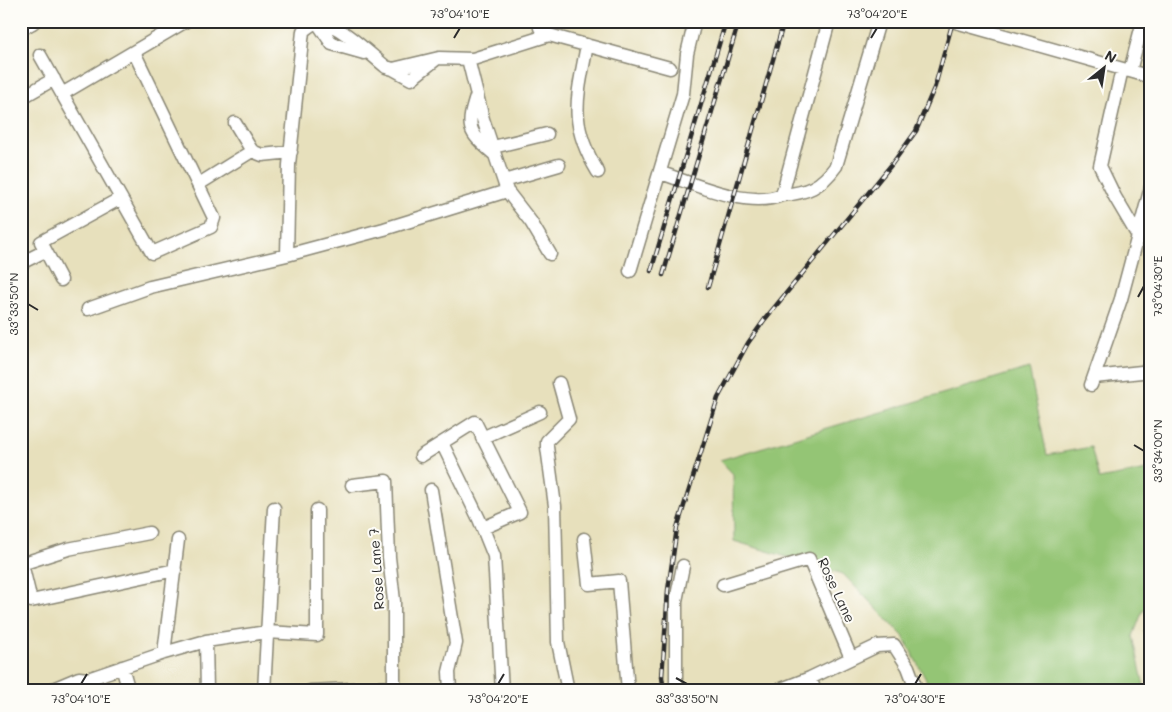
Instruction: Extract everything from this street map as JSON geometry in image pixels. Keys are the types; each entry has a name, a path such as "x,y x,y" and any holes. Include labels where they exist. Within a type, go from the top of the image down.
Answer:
{"main road":[{"path":"21,27 32,21"}],"street":[{"path":"62,94 186,21"},
{"path":"539,21 540,28 549,35 670,68"},
{"path":"782,195 829,21"},
{"path":"952,21 1151,77"},
{"path":"1138,236 1115,197 1100,166 1126,70 1143,21"},
{"path":"287,255 291,152 304,31 319,22 332,44 372,56 386,67 393,68 411,79 436,59 468,59 549,35"},
{"path":"630,270 661,173 683,94 691,22"},
{"path":"661,173 734,196 768,199 782,195 802,194 816,186 828,177 836,166 878,25"},
{"path":"587,45 576,116 584,147 598,172"},
{"path":"40,55 152,254 211,227 214,218 134,52"},
{"path":"468,59 506,186 550,254"},
{"path":"21,98 54,80"},
{"path":"235,123 252,151 262,155 291,152"},
{"path":"494,151 547,134"},
{"path":"199,184 252,151"},
{"path":"88,309 150,287 287,255 384,229 506,186 559,165"},
{"path":"1151,187 1146,221 1138,236 1121,299 1093,381 1151,371"},
{"path":"61,280 41,242 121,198"},
{"path":"21,263 45,251"},
{"path":"559,383 569,419 547,440 547,446 555,506 558,642 568,691"},
{"path":"482,438 540,412"},
{"path":"421,456 475,422 520,512 482,528"},
{"path":"442,443 494,556 502,691"},
{"name":"Rose Lane 7","path":"352,485 386,481 389,557 394,601 394,689"},
{"path":"431,490 456,643 449,672 450,691"},
{"path":"264,691 274,508"},
{"path":"48,691 79,678 88,678 206,641 267,632 314,636 318,632 317,510"},
{"path":"148,533 68,549 21,564 31,601 175,570"},
{"path":"584,539 589,584 619,581 628,691"},
{"path":"164,653 178,540"},
{"name":"Rose Lane","path":"723,585 809,559 851,658"},
{"path":"676,691 676,601 684,566"},
{"path":"206,641 207,691"},
{"path":"776,691 810,678 877,646 894,645 908,667 917,691"},
{"path":"122,667 129,691"},
{"path":"810,678 815,691"},
{"path":"310,690 394,689"}],"green space":[{"path":"1029,368 1047,455 1091,447 1099,479 1147,470 1151,453 1151,611 1143,610 1133,636 1145,691 932,691 903,636 843,574 734,541 733,474 720,460"}],"building":[{"path":"1151,628 1151,659 1150,659 1145,629"}],"railway":[{"path":"651,271 726,21"},
{"path":"663,275 739,21"},
{"path":"708,287 784,21"},
{"path":"664,691 662,677 668,590 677,528 718,398 748,343 765,319 892,164 916,131 935,86 953,21"}]}
